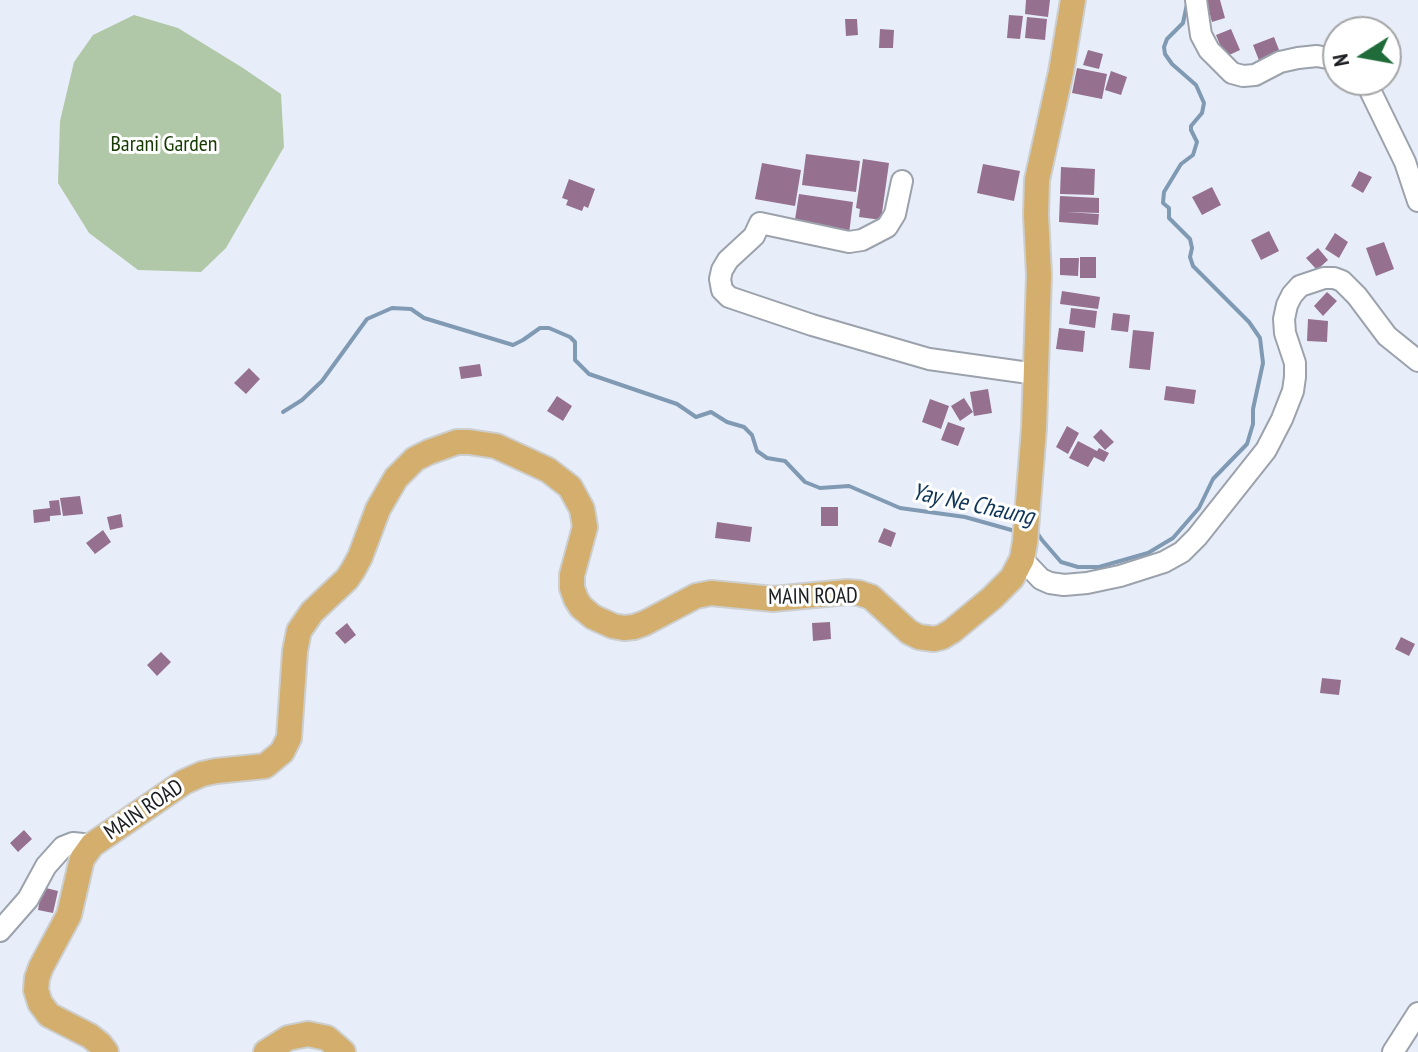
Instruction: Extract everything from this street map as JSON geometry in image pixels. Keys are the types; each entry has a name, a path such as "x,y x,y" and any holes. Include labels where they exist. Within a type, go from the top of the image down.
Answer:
{"main road":[{"name":"MAIN ROAD","path":"106,1052 90,1036 49,1015 40,1003 36,990 41,967 69,915 80,863 92,845 184,782 216,771 265,766 282,752 289,738 295,651 302,623 347,579 360,557 378,509 396,478 415,459 450,443 496,446 548,470 570,487 582,509 585,527 572,575 572,588 581,607 593,617 613,626 634,627 696,596 711,593 773,599 847,592 871,597 909,632 934,639 952,631 1012,578 1022,559 1028,505 1039,275 1037,180 1073,0"},
{"path":"266,1052 288,1038 308,1034 327,1038 343,1052"}],"street":[{"path":"1196,0 1201,35 1209,50 1232,73 1255,75 1280,62 1322,57"},
{"path":"1373,96 1405,162 1418,201"},
{"path":"902,181 895,214 887,227 862,240 849,242 760,223 754,236 728,260 722,270 722,290 729,297 812,325 929,359 1036,374"},
{"path":"1022,559 1041,579 1064,585 1120,576 1164,562 1182,552 1266,450 1282,419 1295,377 1295,363 1285,333 1284,319 1287,305 1300,286 1324,278 1342,281 1387,336 1418,361"},
{"path":"0,931 28,899 46,866 63,847 73,843 92,845"},
{"path":"1393,1052 1418,1013"}],"green space":[{"name":"Barani Garden","path":"134,15 178,28 281,94 284,147 226,248 201,272 138,270 89,233 58,183 60,121 74,62 93,35"}],"building":[{"path":"1026,0 1050,0 1048,17 1025,14"},
{"path":"1206,0 1220,0 1225,18 1212,22"},
{"path":"1009,15 1023,16 1020,39 1007,38"},
{"path":"1027,17 1047,19 1045,40 1025,38"},
{"path":"845,19 857,19 858,35 846,36"},
{"path":"880,29 894,30 893,48 879,48"},
{"path":"1231,29 1240,50 1225,57 1216,35"},
{"path":"1274,37 1281,55 1260,63 1253,45"},
{"path":"1088,50 1103,54 1099,69 1083,65"},
{"path":"1077,68 1107,74 1102,99 1072,93"},
{"path":"1111,71 1127,77 1121,95 1105,90"},
{"path":"806,154 860,161 856,192 802,185"},
{"path":"863,159 889,163 881,220 859,217 860,209 856,208"},
{"path":"762,163 801,170 795,206 755,199"},
{"path":"983,164 1020,171 1014,201 977,193"},
{"path":"1061,167 1095,169 1094,195 1060,194"},
{"path":"1359,171 1372,177 1363,193 1351,186"},
{"path":"569,179 595,189 588,208 584,206 582,211 566,205 568,200 562,198"},
{"path":"1212,187 1221,205 1202,215 1192,197"},
{"path":"799,194 853,202 849,234 794,226"},
{"path":"1060,196 1099,198 1099,213 1065,212 1099,214 1098,225 1059,222"},
{"path":"1269,231 1279,251 1261,260 1251,240"},
{"path":"1335,233 1348,242 1339,258 1325,249"},
{"path":"1384,242 1394,269 1376,276 1366,248"},
{"path":"1318,248 1328,260 1317,270 1306,258"},
{"path":"1080,257 1096,257 1096,278 1080,278"},
{"path":"1060,258 1079,258 1078,276 1060,275"},
{"path":"1062,291 1100,297 1098,309 1060,304"},
{"path":"1327,292 1337,301 1323,316 1314,306"},
{"path":"1071,308 1097,311 1095,328 1069,324"},
{"path":"1113,313 1130,315 1128,332 1111,330"},
{"path":"1308,319 1328,321 1327,342 1307,341"},
{"path":"1059,328 1085,331 1083,352 1056,349"},
{"path":"1133,330 1154,332 1150,370 1129,368"},
{"path":"480,364 482,376 461,379 459,367"},
{"path":"249,368 260,379 246,394 234,383"},
{"path":"1166,386 1196,390 1194,404 1164,400"},
{"path":"988,389 992,413 974,416 970,392"},
{"path":"557,396 572,406 563,421 547,411"},
{"path":"964,398 973,412 960,421 951,406"},
{"path":"930,399 949,406 941,429 922,422"},
{"path":"948,422 965,428 958,446 941,440"},
{"path":"1067,426 1079,433 1068,454 1056,447"},
{"path":"1101,429 1114,442 1105,450 1093,437"},
{"path":"1078,441 1097,451 1099,448 1109,453 1104,462 1094,457 1088,467 1069,458"},
{"path":"80,496 83,514 63,516 60,498"},
{"path":"59,500 61,515 50,516 50,521 34,523 33,510 50,508 49,501"},
{"path":"821,507 838,507 838,526 821,526"},
{"path":"121,514 123,527 110,530 107,517"},
{"path":"717,522 752,527 750,542 715,538"},
{"path":"884,528 896,533 891,547 878,542"},
{"path":"103,530 111,542 95,554 86,543"},
{"path":"830,622 831,639 813,641 812,623"},
{"path":"347,623 356,635 345,644 335,633"},
{"path":"1401,637 1415,644 1409,656 1395,649"},
{"path":"161,652 171,662 157,676 147,665"},
{"path":"1322,678 1341,680 1339,695 1320,693"},
{"path":"24,830 32,839 18,852 10,843"},
{"path":"42,887 58,891 53,913 38,910"}],"waterway":[{"name":"Yay Ne Chaung","path":"1036,533 1061,562 1078,567 1099,567 1148,553 1173,538 1199,508 1213,479 1247,444 1253,424 1253,409 1263,363 1260,338 1249,322 1193,266 1190,239 1169,218 1169,208 1163,203 1164,192 1181,164 1193,155 1197,142 1191,126 1202,113 1204,103 1196,85 1165,54 1167,39 1183,23 1187,4"},
{"name":"Yay Ne Chaung","path":"283,412 302,400 322,381 367,319 392,308 411,309 424,318 513,345 540,328 549,328 575,342 575,360 589,374 677,404 696,417 711,412 727,422 744,427 752,435 757,451 767,458 785,461 805,482 820,488 849,486 900,508 965,517 1015,531"}]}
